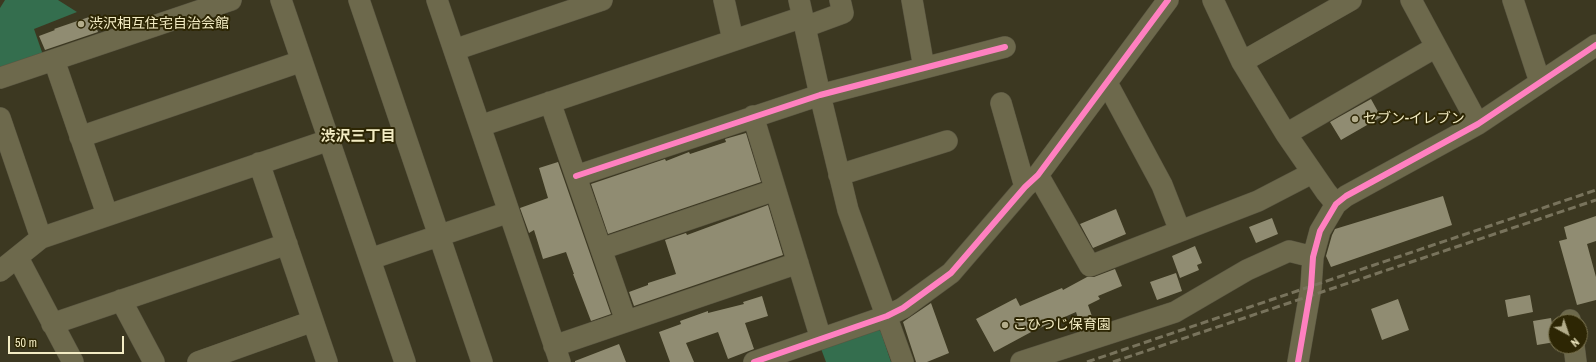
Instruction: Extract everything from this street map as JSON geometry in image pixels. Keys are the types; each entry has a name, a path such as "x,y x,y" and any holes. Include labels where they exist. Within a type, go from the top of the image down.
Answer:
{"street":[{"path":"0,78 231,0"},
{"path":"281,0 405,362"},
{"path":"359,0 482,362"},
{"path":"437,0 557,354 626,321 798,263"},
{"path":"454,50 602,0"},
{"path":"724,0 733,40"},
{"path":"480,126 733,40 802,14 843,13 840,0"},
{"path":"912,0 924,68"},
{"path":"754,362 887,316 902,308 951,273 1032,181 1168,0"},
{"path":"1213,0 1242,62 1286,134 1336,204"},
{"path":"1242,62 1351,0"},
{"path":"1411,0 1478,124"},
{"path":"1513,0 1540,82"},
{"path":"802,14 848,210 903,362"},
{"path":"1298,362 1310,296 1313,257 1320,231 1336,204 1346,196 1478,124 1596,45"},
{"path":"1286,134 1436,46"},
{"path":"576,176 820,95 1005,47"},
{"path":"54,60 107,214"},
{"path":"80,137 302,61"},
{"path":"1107,83 1162,185 1180,231"},
{"path":"550,102 626,321"},
{"path":"1001,103 1032,181 1090,266 1258,201 1312,172"},
{"path":"753,116 821,339"},
{"path":"0,118 41,238"},
{"path":"0,271 41,238 107,214 329,140"},
{"path":"839,175 947,141"},
{"path":"259,163 327,362"},
{"path":"601,250 776,190"},
{"path":"370,259 509,212"},
{"path":"52,324 287,244"},
{"path":"1022,362 1175,312 1241,273 1289,251 1313,257"},
{"path":"18,258 72,362"},
{"path":"121,300 154,362"},
{"path":"198,362 313,321"}],"green space":[{"path":"5,0 58,0 77,12 34,29 43,55 0,70 0,8"},
{"path":"877,327 881,332 891,362 826,362 820,346"}],"building":[{"name":"渋沢相互住宅自治会館","path":"92,16 98,32 45,50 39,36 55,30 54,29"},
{"name":"セブン-イレブン","path":"1371,99 1381,117 1341,140 1330,122"},
{"path":"746,133 761,182 608,234 591,184 665,159 666,161 689,152 690,154 726,142 725,139"},
{"path":"558,162 611,314 591,321 566,252 543,259 534,230 529,233 520,208 548,198 539,168"},
{"path":"1443,196 1452,225 1331,267 1326,256 1335,229"},
{"path":"768,205 783,255 634,306 629,292 648,285 648,283 676,274 665,240 686,233 687,235"},
{"path":"1116,209 1126,234 1093,248 1080,224"},
{"path":"1596,216 1596,241 1587,244 1596,277 1596,300 1577,305 1559,241 1567,239 1564,227"},
{"path":"1272,218 1278,234 1256,243 1249,227"},
{"path":"1195,246 1202,263 1197,265 1199,270 1180,278 1172,256"},
{"path":"1115,269 1122,286 1098,296 1100,299 1088,305 1093,319 1080,325 1076,312 1033,331 994,352 976,319 1016,298 1020,306 1062,288 1063,290 1087,277 1094,277"},
{"path":"1176,273 1182,291 1157,300 1150,282"},
{"path":"1530,295 1533,312 1508,317 1505,300"},
{"path":"762,296 768,316 745,323 754,349 728,359 718,332 686,343 694,362 670,362 659,332 681,324 680,321 708,311 708,313 744,304 743,302"},
{"path":"1398,299 1409,330 1382,340 1371,309"},
{"path":"931,303 949,353 927,362 916,362 903,322"},
{"path":"1548,318 1548,343 1537,345 1533,321"},
{"path":"619,344 626,362 575,362 575,361"}],"railway":[{"path":"1087,362 1596,190"},
{"path":"1113,362 1596,200"}],"cycle path":[{"path":"754,362 887,316 903,308 951,273 1025,187 1038,175 1168,0"},
{"path":"1298,362 1311,287 1313,257 1320,231 1336,204 1346,196 1478,124 1596,45"},
{"path":"576,176 820,95 1005,47"}],"place":[{"name":"渋沢相互住宅自治会館","path":"81,24"},
{"name":"セブン-イレブン","path":"1355,119"},
{"name":"こひつじ保育園","path":"1005,325"}],"district":[{"name":"渋沢三丁目","path":"358,137"}]}
